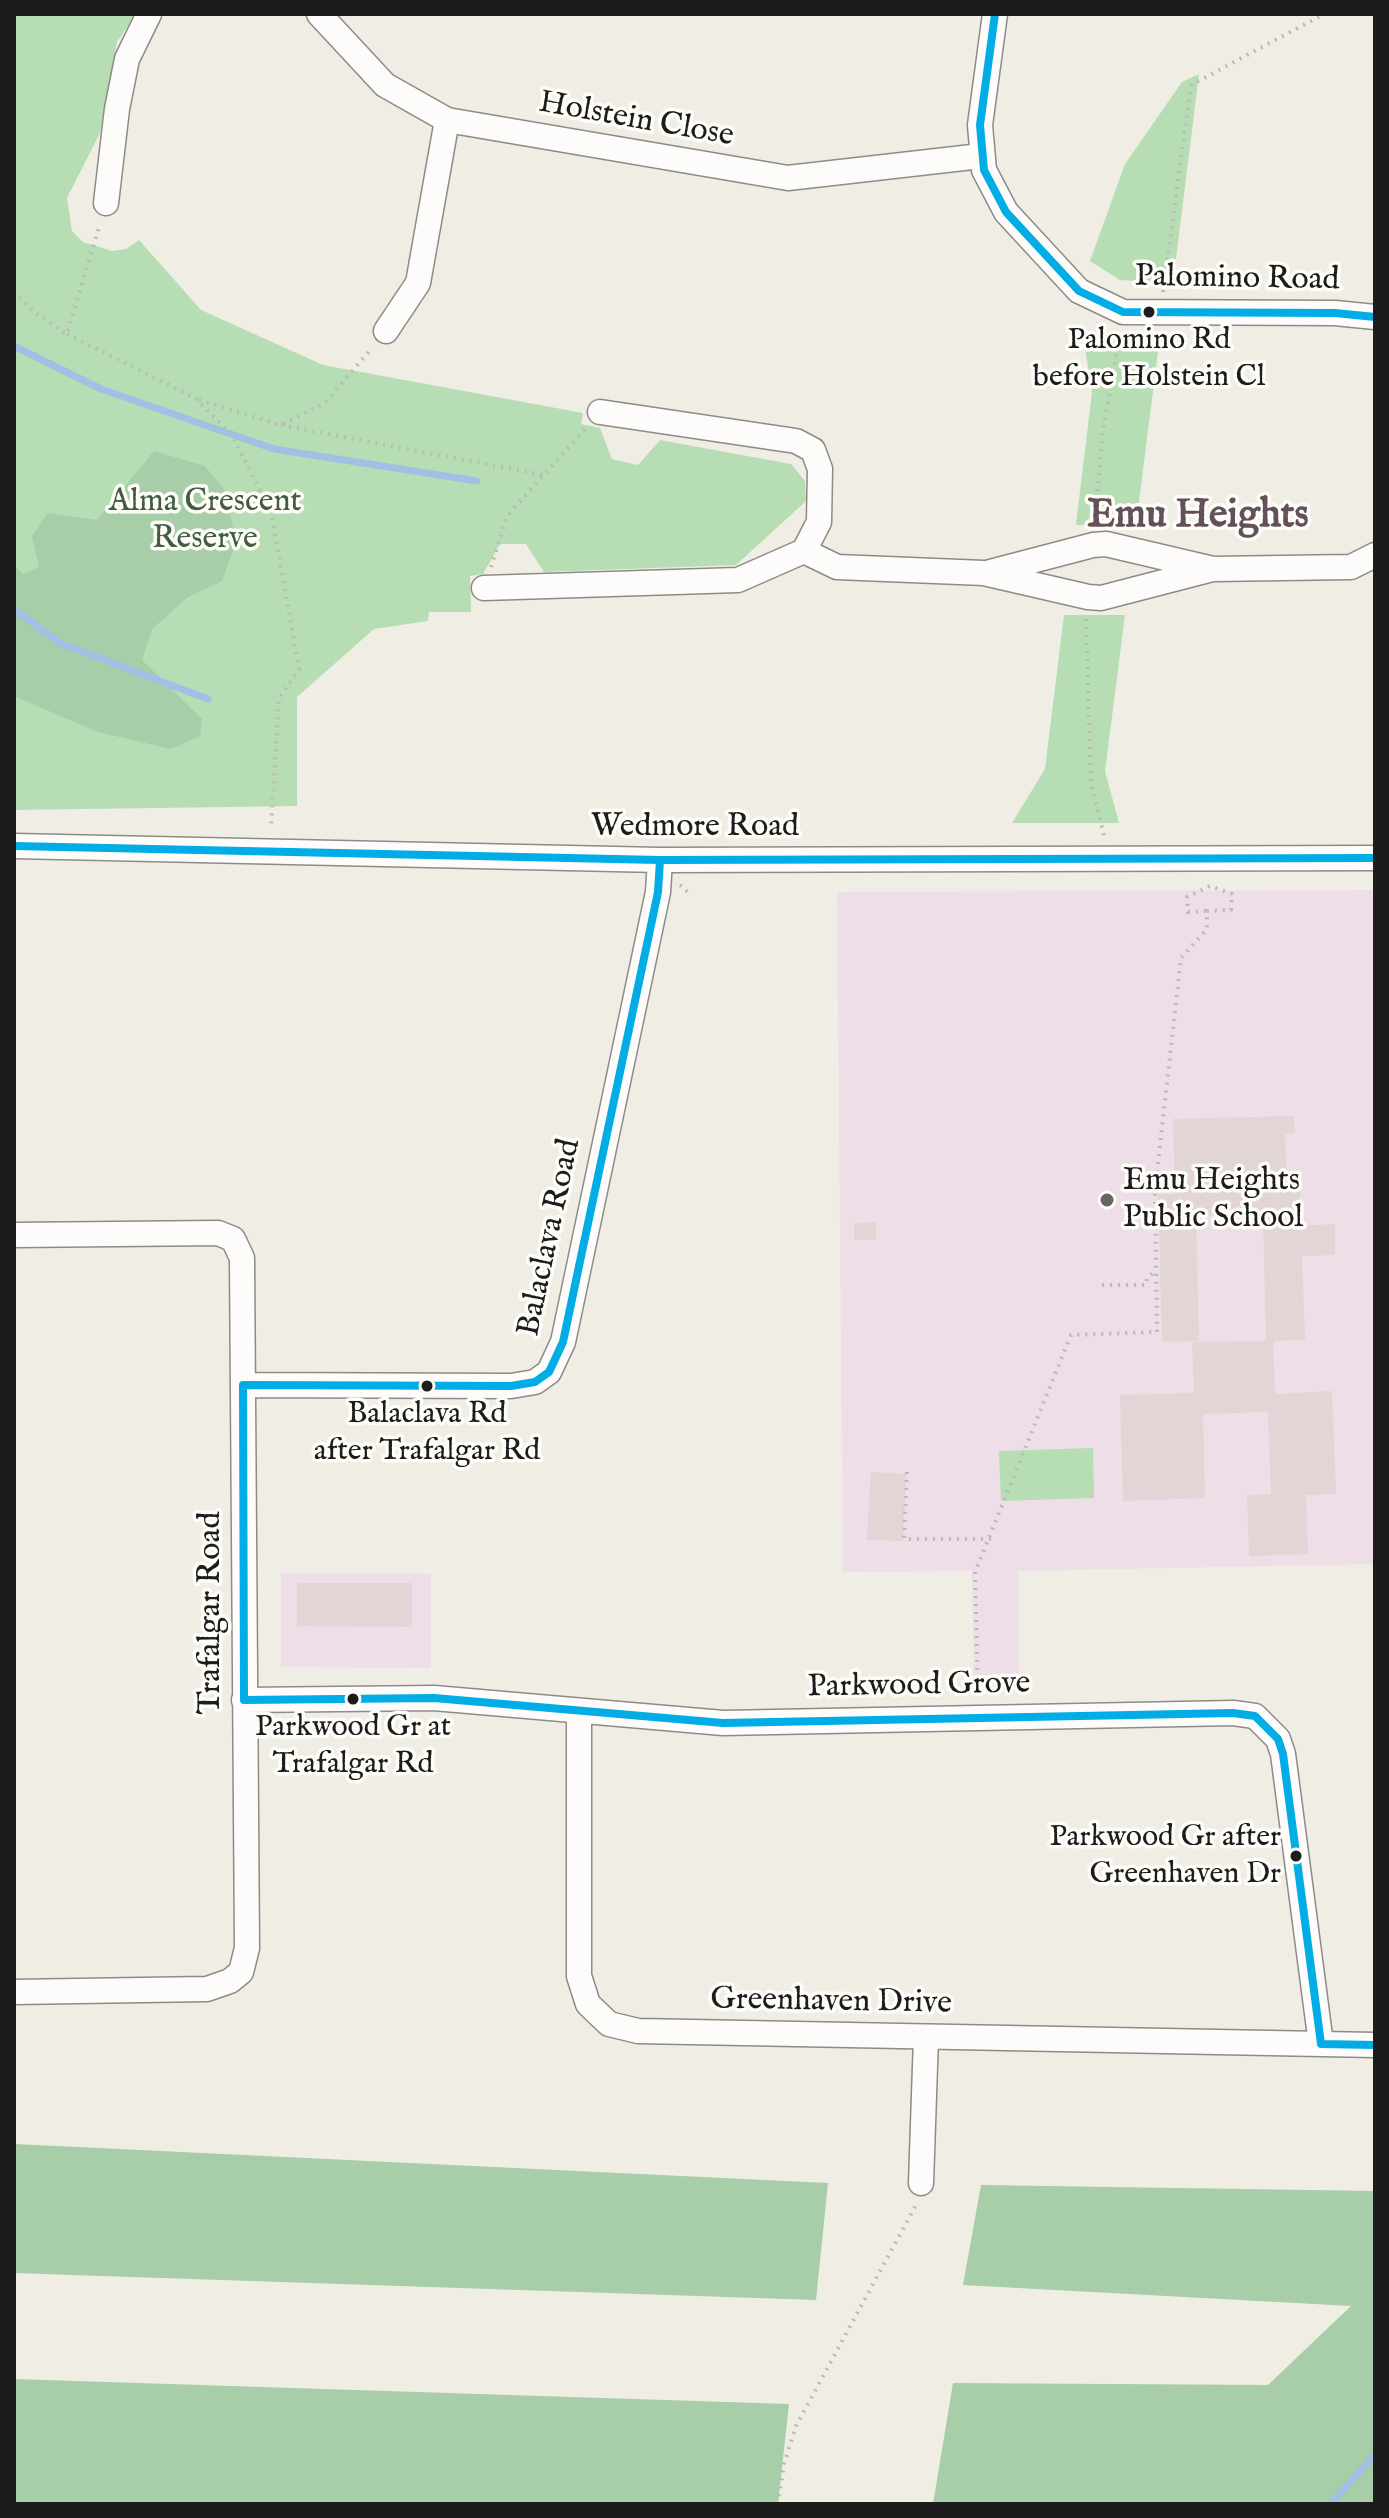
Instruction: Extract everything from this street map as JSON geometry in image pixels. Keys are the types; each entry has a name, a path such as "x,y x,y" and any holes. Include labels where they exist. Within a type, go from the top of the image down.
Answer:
{"street":[{"path":"106,203 122,83 133,40 149,14"},
{"name":"Holstein Close","path":"319,14 385,85 447,120 788,178 981,156"},
{"name":"Palomino Road","path":"995,14 980,125 981,156 989,184 1006,212 1070,283 1088,298 1114,309 1160,314 1335,313 1375,317"},
{"path":"386,331 418,283 447,120"},
{"path":"484,588 738,580 804,551 819,522 820,469 813,450 796,441 600,412"},
{"path":"984,573 1106,544 1213,569"},
{"path":"804,551 837,567 984,573 1101,598 1213,569 1351,567 1375,555"},
{"name":"Wedmore Road","path":"14,846 660,860 1375,858"},
{"name":"Balaclava Road","path":"243,1385 511,1386 535,1382 549,1372 560,1354 567,1327 658,892 660,860"},
{"name":"Trafalgar Road","path":"14,1235 218,1233 227,1234 238,1246 244,1269 247,1948 244,1966 236,1977 207,1989 14,1992"},
{"name":"Parkwood Grove","path":"244,1700 434,1698 723,1723 1233,1713 1255,1716 1278,1739 1283,1754 1321,2044"},
{"name":"Greenhaven Drive","path":"579,1712 579,1976 588,2004 609,2024 638,2031 1375,2045"},
{"path":"921,2183 926,2037"}],"path":[{"path":"1160,314 1191,85 1324,14"},
{"path":"67,334 106,203"},
{"path":"14,291 35,313 67,334 195,398 281,425 544,475"},
{"path":"281,425 325,403 386,331"},
{"path":"195,398 231,434 271,511 294,640 299,669 279,698 271,827"},
{"path":"484,588 507,516 600,412"},
{"path":"1210,886 1232,894 1231,910 1207,911 1188,912 1187,897 1210,886"},
{"path":"978,1692 975,1572 991,1539 1071,1335 1157,1332 1155,1190 1181,958 1207,929 1207,911"},
{"path":"1102,1285 1146,1285 1147,1278 1156,1271"},
{"path":"907,1472 904,1539 991,1539"},
{"path":"778,2504 784,2464 796,2426 913,2213 921,2183"}],"shaded area":[{"name":"Emu Heights Public School","path":"1375,890 1375,1564 1018,1571 1019,1691 974,1692 972,1571 843,1572 837,892"},
{"path":"281,1573 431,1574 431,1668 281,1667"}],"green space":[{"name":"Alma Crescent Reserve","path":"14,14 136,14 117,42 100,133 67,198 72,231 83,242 112,251 126,249 139,240 201,310 323,365 583,413 581,424 600,428 612,459 638,465 660,440 791,464 805,481 806,501 736,565 544,572 526,544 500,544 483,574 470,576 471,612 429,612 428,621 374,629 297,697 297,806 14,810"},
{"path":"1199,74 1173,283 1120,280 1090,261 1125,164 1182,82"},
{"path":"1082,329 1107,340 1159,344 1136,525 1076,525 1092,392"},
{"path":"154,451 205,466 226,492 236,542 222,581 188,597 152,629 142,660 202,719 200,736 171,749 98,732 14,696 14,565 23,574 39,567 32,536 48,513 97,520"},
{"path":"1064,615 1125,615 1105,771 1119,823 1012,823 1045,769"},
{"path":"1093,1448 1094,1498 1001,1501 999,1451"},
{"path":"14,2144 828,2183 816,2300 14,2273"},
{"path":"981,2185 1375,2191 1375,2504 933,2504 953,2383 1268,2385 1351,2306 963,2285"},
{"path":"14,2379 789,2404 778,2504 14,2504"}],"building":[{"path":"1294,1116 1295,1133 1285,1134 1287,1189 1300,1189 1301,1226 1335,1224 1335,1255 1302,1256 1305,1340 1266,1341 1263,1214 1196,1216 1199,1341 1162,1342 1158,1194 1175,1194 1173,1119"},
{"path":"876,1222 876,1240 854,1240 854,1223"},
{"path":"1273,1341 1275,1394 1332,1391 1336,1494 1306,1495 1308,1554 1249,1556 1247,1495 1271,1494 1268,1412 1203,1414 1205,1498 1123,1501 1120,1395 1194,1393 1192,1342"},
{"path":"871,1472 906,1474 903,1541 867,1540"},
{"path":"297,1583 412,1583 412,1627 297,1626"}],"waterway":[{"path":"14,346 101,389 274,449 477,481"},
{"path":"14,609 60,643 208,699"},
{"path":"1330,2504 1375,2455"}],"transit line":[{"path":"995,14 980,125 984,170 1006,212 1079,291 1123,312 1335,313 1375,317"},
{"path":"14,846 660,860 1375,858"},
{"path":"660,860 658,892 563,1342 549,1372 535,1382 511,1386 243,1385 244,1700 434,1698 723,1723 1233,1713 1255,1716 1278,1739 1283,1754 1321,2044 1375,2045"}],"place":[{"name":"Palomino Rd before Holstein Cl","path":"1149,312"},
{"name":"Emu Heights Public School","path":"1107,1200"},
{"name":"Balaclava Rd after Trafalgar Rd","path":"427,1386"},
{"name":"Parkwood Gr at Trafalgar Rd","path":"353,1699"},
{"name":"Parkwood Gr after Greenhaven Dr","path":"1296,1856"}],"district":[{"name":"Emu Heights","path":"1198,518"}]}
